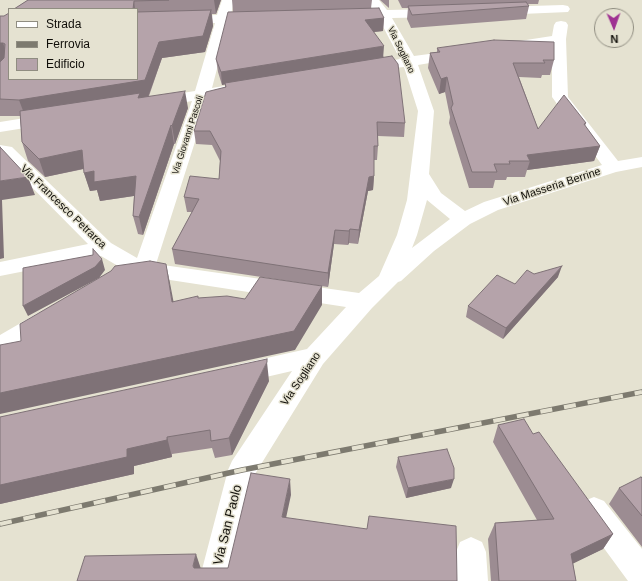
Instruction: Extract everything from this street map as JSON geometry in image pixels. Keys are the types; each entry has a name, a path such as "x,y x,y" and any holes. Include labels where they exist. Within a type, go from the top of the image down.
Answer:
{"street":[{"name":"Via Giovanni Pascoli","path":"127,270 202,95 228,0"},
{"name":"Via Sogliano","path":"372,0 383,14 409,61 426,110 418,200 407,235 388,280"},
{"path":"485,11 563,4 559,39 560,97 613,168"},
{"path":"360,15 453,12"},
{"path":"138,22 268,18"},
{"path":"496,48 559,39"},
{"path":"378,66 472,52"},
{"path":"140,105 248,87"},
{"path":"0,127 62,117"},
{"name":"Via Francesco Petrarca","path":"0,150 6,151 127,270 364,302"},
{"name":"Via Masseria Berrine","path":"463,219 491,206 613,168 642,162"},
{"path":"420,174 434,197 463,219"},
{"name":"Via Sogliano","path":"242,470 314,357 364,302 427,246 463,219"},
{"path":"0,269 104,248"},
{"path":"0,347 66,307"},
{"path":"222,377 314,357"},
{"name":"Via San Paolo","path":"215,581 242,470"},
{"path":"578,490 642,574"},
{"path":"471,552 472,581"}],"building":[{"path":"28,0 169,0 134,1 133,8 16,8"},
{"path":"526,2 529,6 412,15 408,6"},
{"path":"379,8 384,18 365,20 384,46 221,72 216,59 228,12"},
{"path":"211,10 203,36 159,42 145,80 19,100 0,99 0,62 4,58 5,44 0,43 0,16 8,14 8,80 138,80 138,12"},
{"path":"494,40 554,42 554,60 543,60 545,63 513,63 538,129 564,95 586,123 584,124 600,146 527,155 530,161 509,161 510,164 494,164 497,172 472,172 451,108 453,104 447,77 441,79 430,53 440,52 437,48"},
{"path":"392,56 398,64 405,123 377,122 378,146 374,146 374,176 369,177 359,230 335,230 328,273 172,249 199,199 184,197 190,176 219,179 221,151 210,131 194,131 206,92 226,87 225,83"},
{"path":"185,91 172,126 171,125 139,217 133,216 136,176 94,182 94,171 84,173 82,150 39,159 22,142 20,111 140,93 138,98"},
{"path":"0,147 28,177 0,181"},
{"path":"93,249 102,259 95,267 23,306 23,268 93,255"},
{"path":"150,261 166,264 172,302 198,296 198,298 227,296 245,299 260,277 322,286 294,331 0,393 0,345 21,341 20,324 111,271 115,266"},
{"path":"562,266 506,328 468,306 497,275 515,284 527,270 534,274"},
{"path":"267,359 267,362 229,438 211,441 210,430 167,437 167,440 127,449 127,457 0,485 0,417"},
{"path":"524,419 533,434 539,432 613,534 571,554 576,581 499,581 495,523 554,519 498,425"},
{"path":"447,449 454,468 454,479 408,488 398,457"},
{"path":"251,473 290,479 282,517 367,529 369,516 456,526 457,581 77,581 85,556 196,554 193,566 194,568 228,568"},
{"path":"641,477 642,478 642,516 619,488"}],"railway":[{"path":"0,524 242,470 642,392"}]}
